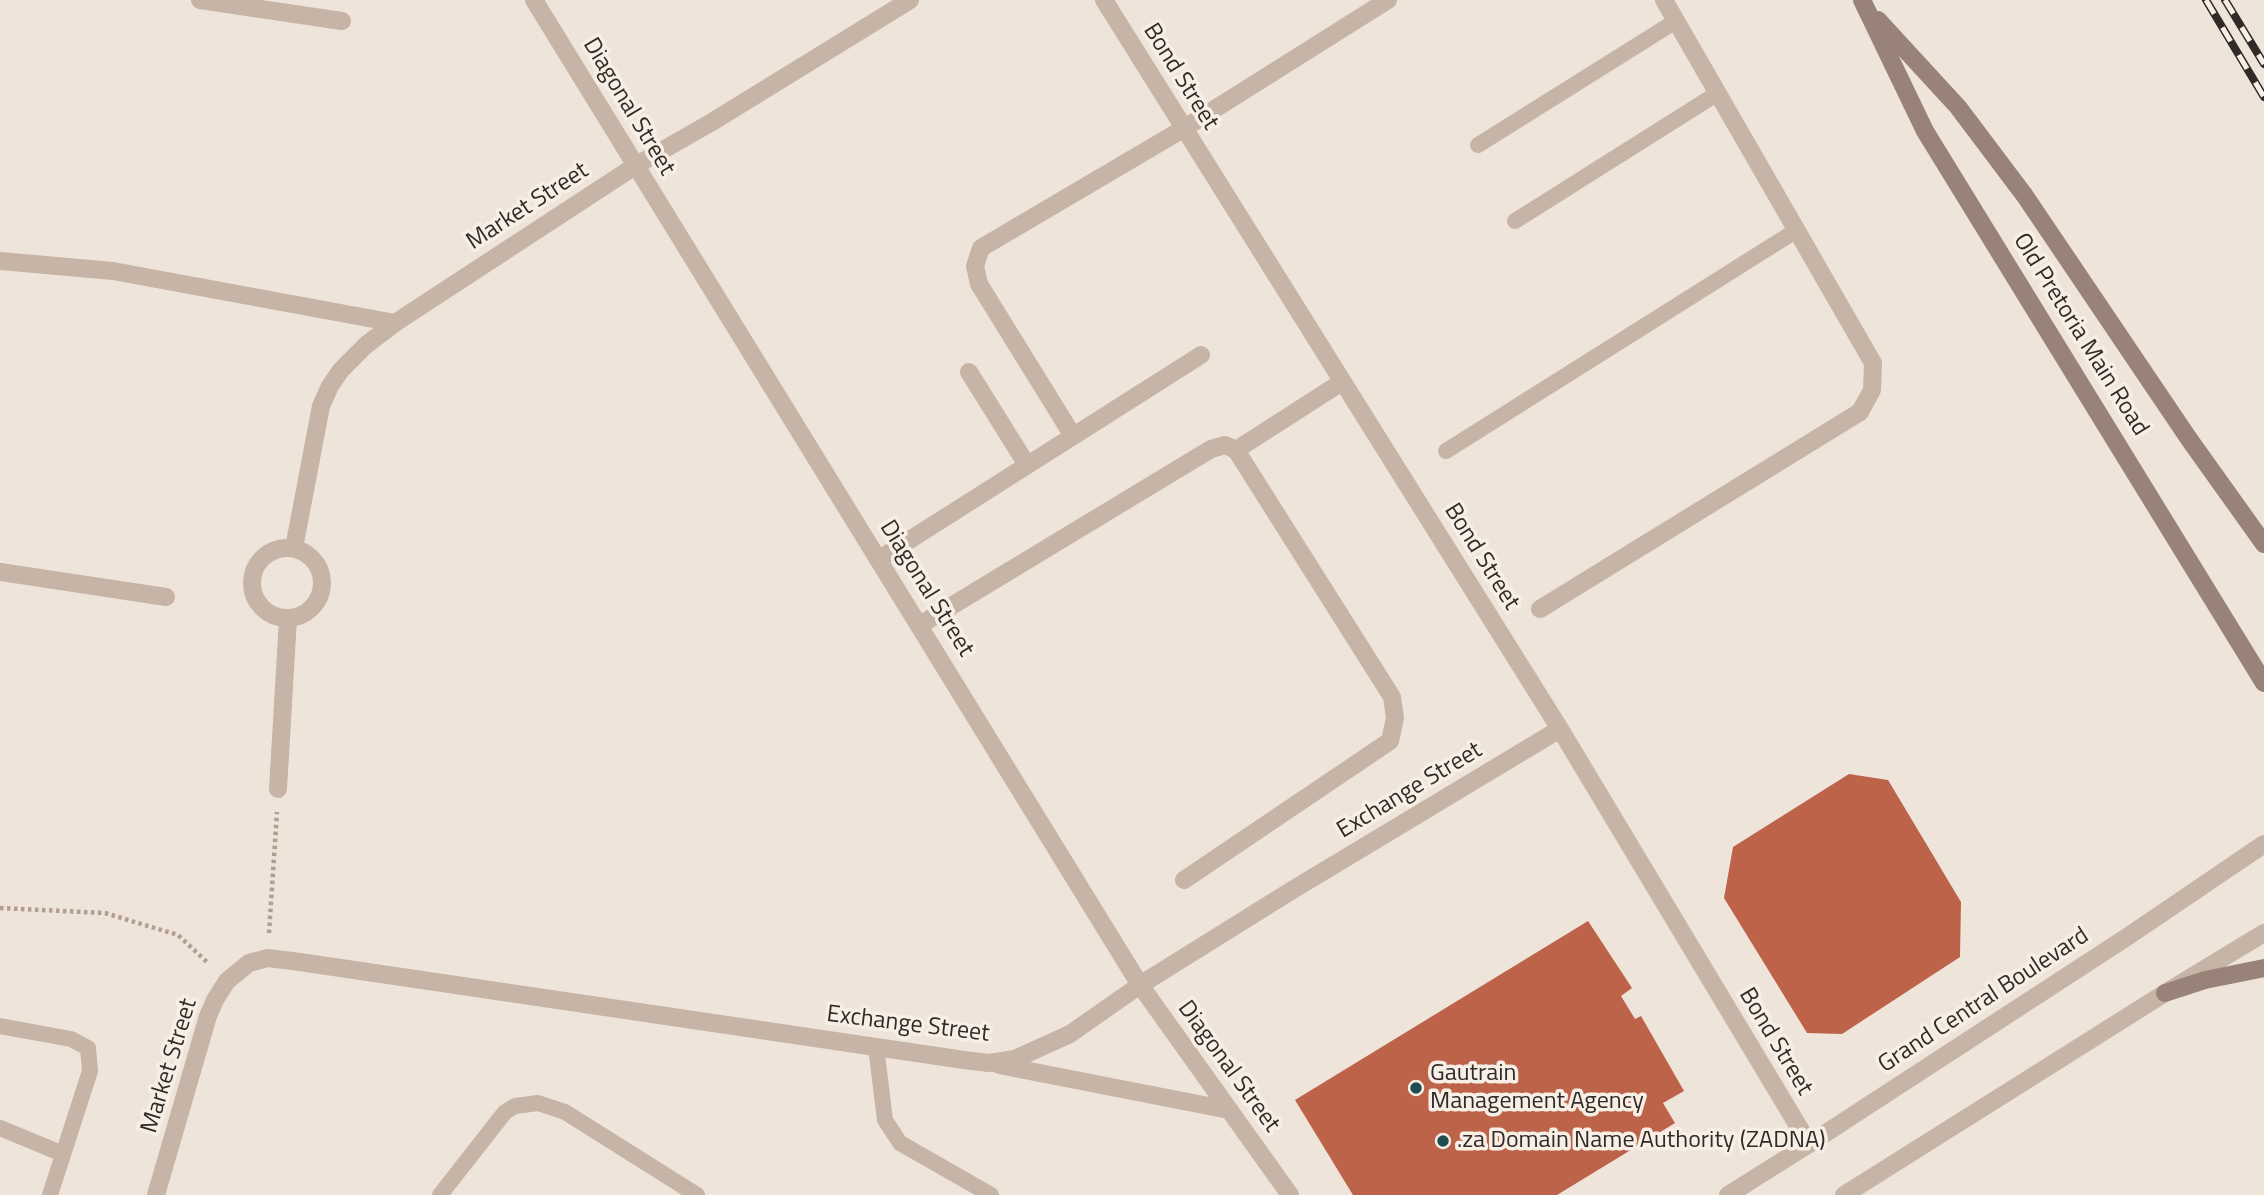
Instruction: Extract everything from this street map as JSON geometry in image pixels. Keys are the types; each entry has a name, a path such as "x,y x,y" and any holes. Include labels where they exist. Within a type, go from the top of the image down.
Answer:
{"main road":[{"name":"Old Pretoria Main Road","path":"1864,4 1958,107 2008,173 2264,544"},
{"name":"Old Pretoria Main Road","path":"1864,4 1925,131 2264,683"},
{"path":"2165,993 2205,980 2264,968"}],"street":[{"path":"200,0 342,21"},
{"name":"Diagonal Street","path":"534,0 1140,985 1290,1195"},
{"name":"Market Street","path":"293,548 321,406 341,370 366,345 395,323 635,166 712,122 910,0"},
{"name":"Bond Street","path":"1104,0 1560,729 1810,1144"},
{"path":"1073,436 978,284 975,266 981,248 1183,129 1388,0"},
{"path":"1540,609 1860,412 1872,390 1873,363 1664,0"},
{"path":"0,261 113,271 395,323"},
{"path":"878,560 1201,355"},
{"path":"969,372 1027,465"},
{"path":"1236,450 1342,382"},
{"path":"920,625 1211,449 1225,445 1236,450 1392,697 1395,718 1390,741 1184,880"},
{"path":"279,548 293,548 306,553 321,573 319,598 311,609 288,619 273,616 261,607 253,595 251,580 256,566 265,555 279,548"},
{"path":"0,572 166,597"},
{"path":"278,789 288,619"},
{"name":"Exchange Street","path":"249,963 268,958 989,1063 1015,1059 1069,1034 1140,985 1560,729"},
{"name":"Grand Central Boulevard","path":"1728,1195 2127,937 2264,844"},
{"path":"1844,1195 2264,933"},
{"name":"Market Street","path":"156,1195 208,1016 227,981 249,963"},
{"path":"989,1063 1229,1110"}],"lane":[{"path":"1478,145 1676,21"},
{"path":"1516,221 1718,93"},
{"path":"1446,451 1797,230"},
{"path":"0,1026 71,1039 88,1048 90,1071 50,1195"},
{"path":"876,1047 885,1120 900,1143 991,1195"},
{"path":"440,1195 505,1112 516,1106 538,1103 565,1112 677,1190 697,1195"},
{"path":"0,1128 63,1154"}],"path":[{"path":"268,958 278,789"},
{"path":"0,908 105,912 178,935 227,981"}],"building":[{"path":"1849,774 1888,780 1961,902 1960,957 1842,1034 1807,1033 1724,898 1733,847"},
{"path":"1588,921 1632,988 1621,996 1635,1019 1641,1016 1684,1091 1663,1103 1675,1123 1557,1195 1353,1195 1295,1100"}],"railway":[{"path":"2206,0 2264,97"},
{"path":"2225,0 2264,64"}],"place":[{"name":"Gautrain Management Agency","path":"1416,1088"},
{"name":".za Domain Name Authority (ZADNA)","path":"1443,1141"}]}
